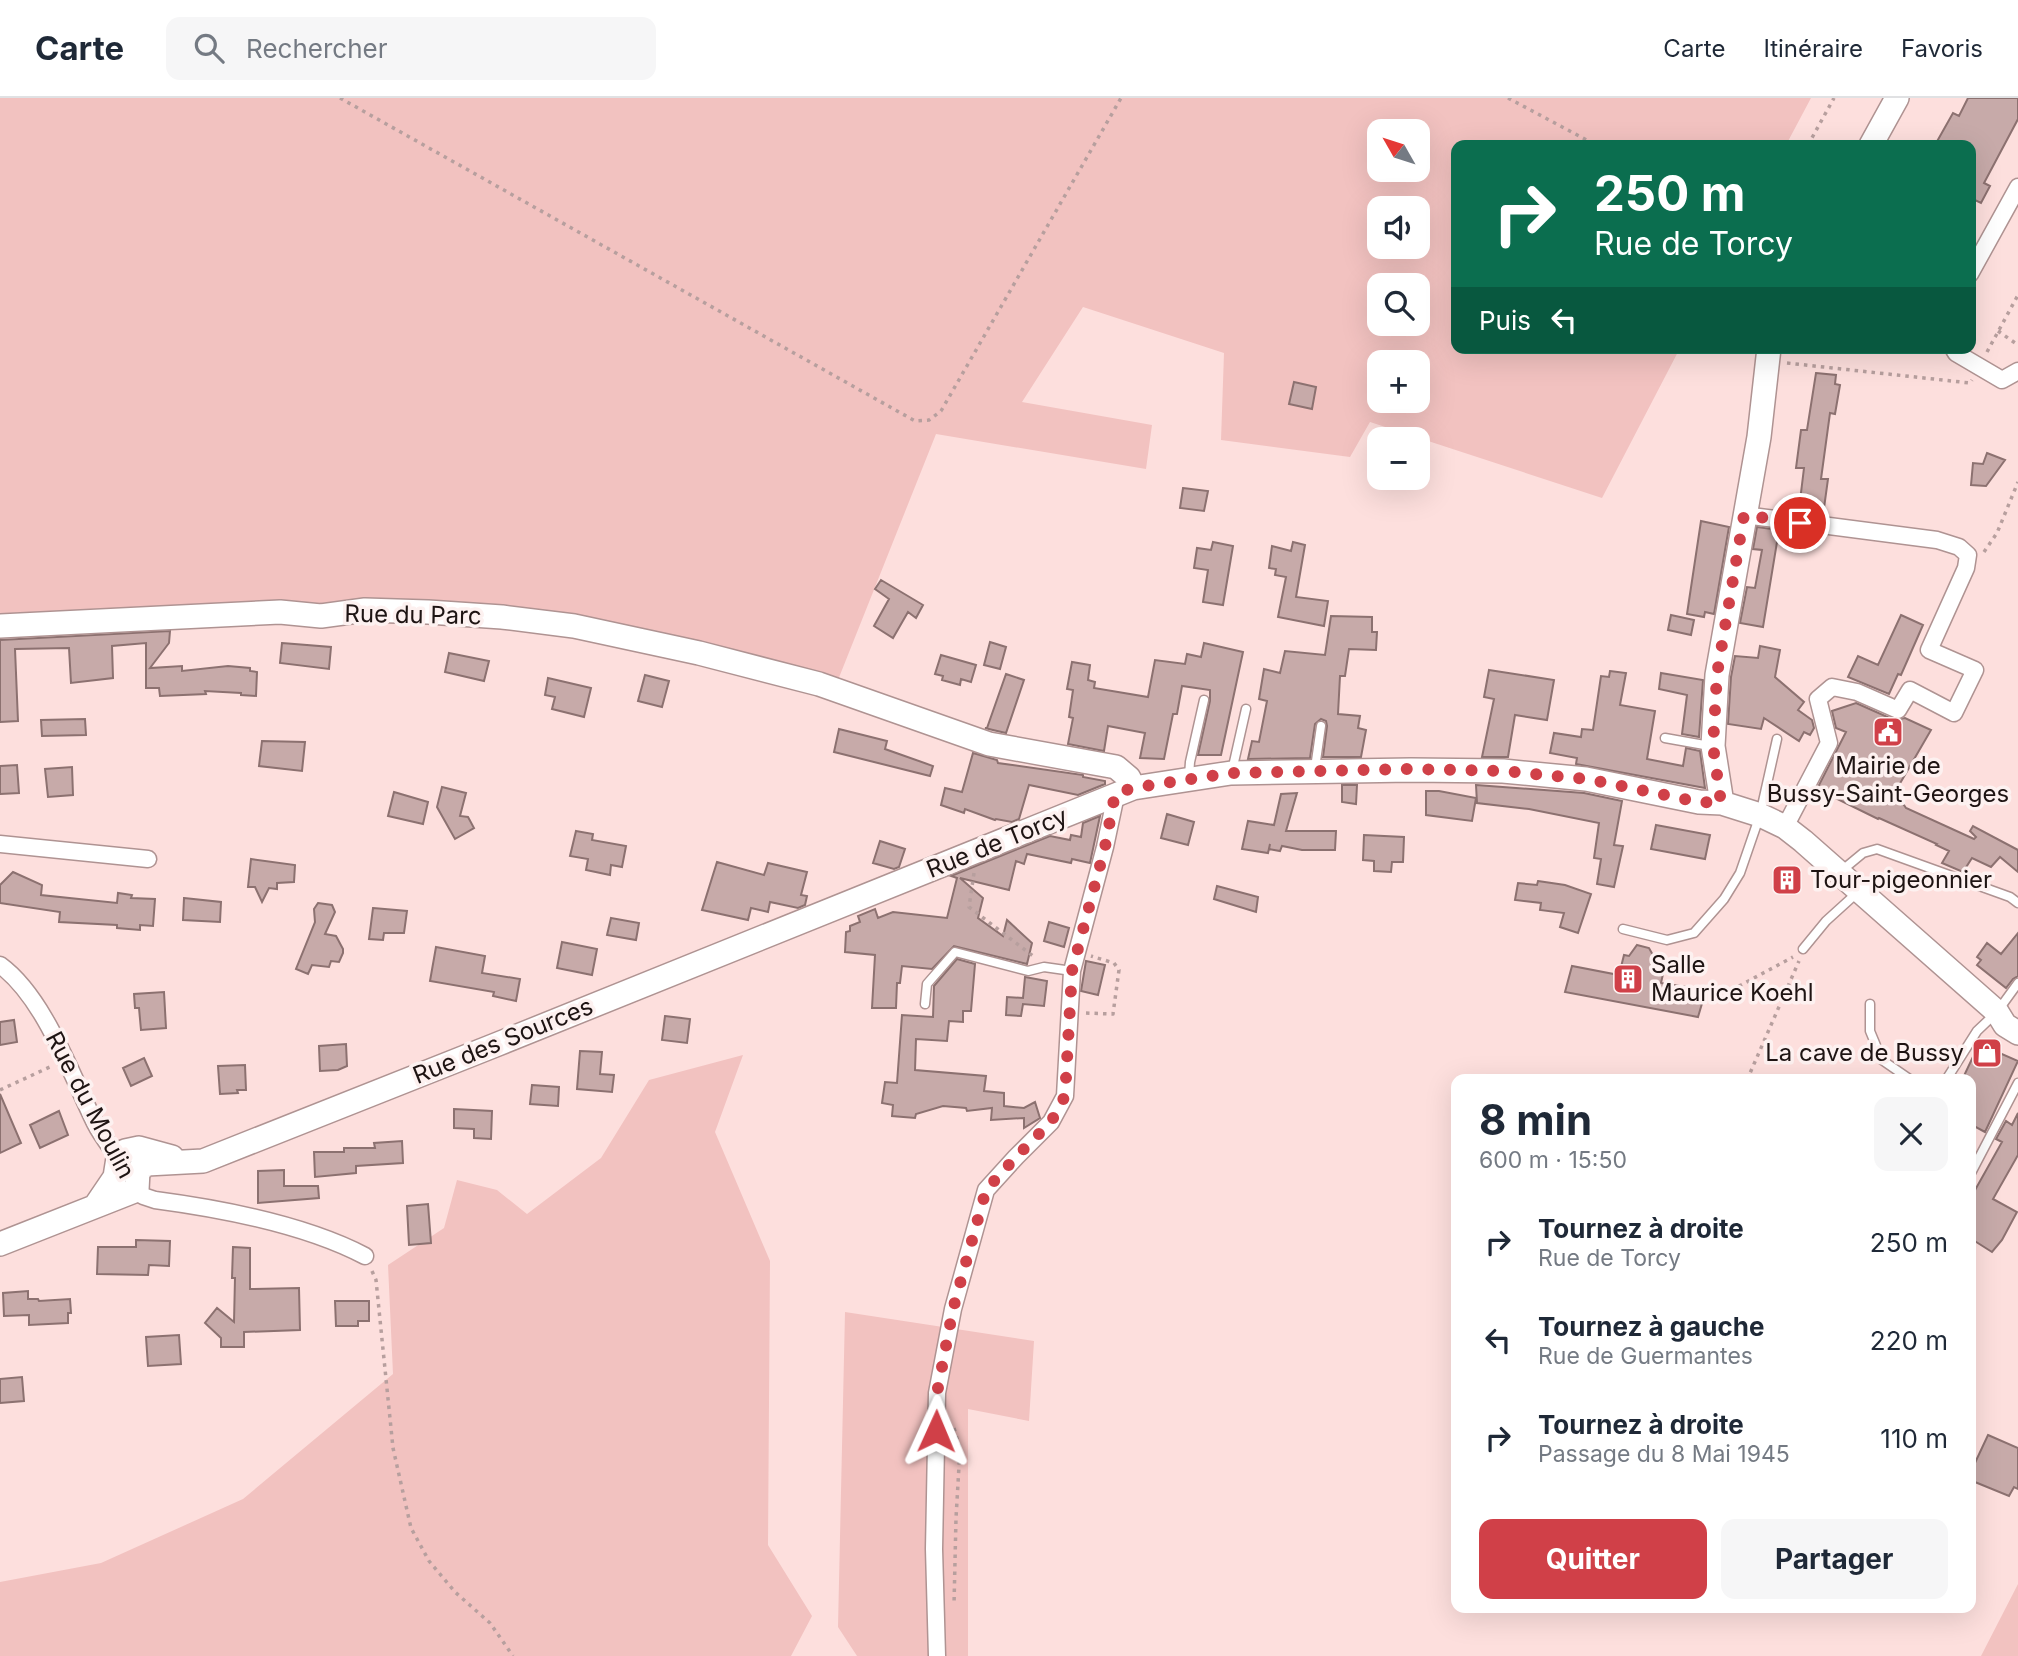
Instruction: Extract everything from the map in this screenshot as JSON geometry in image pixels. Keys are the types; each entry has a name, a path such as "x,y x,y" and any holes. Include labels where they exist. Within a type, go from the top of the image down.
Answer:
{"street":[{"path":"1874,140 1897,98"},
{"path":"1976,263 2018,187"},
{"path":"1958,354 2003,380 2018,371"},
{"path":"1721,803 1713,746 1717,674 1759,438 1768,355"},
{"path":"1744,515 1937,540 1959,547 1968,555 1966,569 1929,650 1975,670 1954,713 1910,690 1898,710 1857,692 1832,687 1818,699 1829,743 1785,827"},
{"name":"Rue du Parc","path":"0,626 280,612 321,616 365,610 490,616 574,626 699,653 819,684 989,744 1116,767 1129,778 1124,791"},
{"name":"Rue de Torcy","path":"818,915 1124,791 1189,779 1231,773 1314,771 1503,771 1587,779 1699,802 1721,803 1760,815 1785,827 1840,872 1997,1012 2005,1025 2018,1032"},
{"path":"937,1656 934,1549 937,1393 953,1309 986,1190 1051,1122 1065,1096 1075,952 1124,791"},
{"path":"0,844 148,859"},
{"name":"Rue des Sources","path":"136,1190 138,1171 147,1164 203,1161 818,915"},
{"name":"Rue du Moulin","path":"0,965 24,986 65,1060 97,1127 136,1190 143,1196 257,1217 346,1245 365,1256"},
{"name":"Rue des Sources","path":"118,1158 125,1151 139,1148 186,1161"},
{"path":"96,1205 115,1177 118,1158"},
{"path":"0,1244 136,1190"}],"lane":[{"path":"1189,779 1190,762 1204,700"},
{"path":"1231,773 1246,709"},
{"path":"1314,771 1321,726"},
{"path":"1665,738 1713,746"},
{"path":"1623,929 1667,940 1694,933 1724,899 1737,880 1760,815 1777,739"},
{"path":"1840,872 1863,853 1877,849 2010,897 2018,903"},
{"path":"1803,949 1826,921 1860,890"},
{"path":"925,1004 927,984 955,951 1028,971 1044,967 1072,971"},
{"path":"1950,1074 1978,1031 1997,1012 2018,984"},
{"path":"1870,1004 1870,1031 1882,1060 1902,1074"},
{"path":"1976,1164 2018,1083"}],"path":[{"path":"340,98 915,421 929,420 941,411 1121,98"},
{"path":"1508,98 1587,140"},
{"path":"1811,140 1834,98"},
{"path":"1768,355 1970,383 2018,295"},
{"path":"1998,331 2018,345"},
{"path":"1968,555 1985,551 1991,544 2018,482"},
{"path":"978,850 969,907 1028,951 1044,967"},
{"path":"1706,987 1728,992 1785,963 1803,949"},
{"path":"1750,1074 1803,949"},
{"path":"1070,1012 1114,1014 1119,970 1114,963 1075,952"},
{"path":"0,1090 65,1060"},
{"path":"365,1256 376,1280 393,1448 411,1528 429,1561 455,1592 490,1623 513,1656"},
{"path":"953,1425 960,1449 954,1614"}],"shaded area":[{"path":"0,98 1811,98 1789,140 1451,140 1451,354 1677,354 1602,498 1430,442 1430,427 1385,427 1370,422 1350,457 1221,440 1224,353 1083,307 1022,402 1152,425 1146,469 936,434 838,680 572,613 0,617"},
{"path":"743,1055 715,1132 770,1261 768,1545 812,1616 791,1656 0,1656 0,1582 101,1563 243,1499 393,1374 388,1265 444,1228 457,1180 497,1190 527,1214 601,1158 649,1080"},
{"path":"845,1312 1034,1341 1029,1421 968,1409 968,1656 857,1656 838,1627"},
{"path":"2018,1584 2018,1656 1981,1656"}],"building":[{"path":"1968,98 2018,98 2018,119 1984,183 1990,186 1981,203 1976,200 1976,140 1938,140 1953,113 1959,116"},
{"path":"1816,373 1836,375 1835,384 1840,385 1835,414 1830,413 1821,479 1828,479 1824,508 1802,505 1803,501 1800,501 1804,468 1796,468 1801,430 1807,430"},
{"path":"1294,382 1316,387 1312,409 1289,404"},
{"path":"1987,453 2005,460 1986,486 1971,485 1973,463 1983,464"},
{"path":"1183,488 1208,491 1204,511 1180,508"},
{"path":"1701,521 1729,527 1714,614 1705,612 1704,617 1687,614"},
{"path":"1757,527 1779,530 1763,627 1740,623 1747,587 1755,588 1762,550 1753,549"},
{"path":"1213,542 1233,546 1223,605 1203,602 1208,570 1194,568 1197,548 1211,550"},
{"path":"1293,542 1305,545 1296,597 1328,601 1324,626 1278,617 1286,577 1275,575 1276,569 1269,568 1272,546 1291,551"},
{"path":"881,580 923,605 916,618 908,612 893,638 874,626 889,599 875,589"},
{"path":"1671,615 1694,620 1691,635 1668,630"},
{"path":"1901,615 1923,625 1901,675 1898,674 1889,694 1848,677 1858,656 1878,665"},
{"path":"1331,616 1372,617 1372,632 1377,632 1376,650 1349,649 1345,676 1340,676 1338,714 1360,716 1358,728 1366,730 1361,757 1323,757 1327,726 1326,721 1321,719 1315,724 1310,758 1248,759 1252,741 1259,742 1267,701 1259,699 1264,669 1280,673 1285,651 1325,655"},
{"path":"170,631 169,643 150,668 182,666 182,671 228,666 250,668 250,671 257,672 256,696 205,691 206,694 160,696 159,688 146,688 146,643 112,646 113,678 71,683 69,648 15,649 18,721 0,722 0,640"},
{"path":"990,642 1006,647 1000,669 984,665"},
{"path":"282,643 331,647 329,669 280,663"},
{"path":"1204,643 1243,652 1221,755 1198,755 1210,690 1182,686 1164,759 1140,758 1145,733 1108,726 1104,751 1068,744 1073,718 1069,717 1073,690 1067,689 1072,662 1090,665 1088,680 1095,682 1094,688 1148,697 1155,660 1185,664 1187,654 1201,657"},
{"path":"1760,646 1780,650 1775,677 1804,702 1798,710 1812,720 1814,728 1810,735 1804,732 1799,741 1764,718 1761,729 1728,724 1735,656 1758,658"},
{"path":"449,653 489,661 484,681 445,672"},
{"path":"941,655 976,665 971,682 961,679 960,685 942,680 943,676 935,674"},
{"path":"1489,670 1554,680 1547,720 1515,715 1508,757 1482,757 1494,699 1484,697"},
{"path":"1610,671 1626,673 1620,705 1655,711 1647,759 1683,766 1686,748 1700,751 1705,788 1576,764 1577,758 1550,753 1554,733 1581,737 1582,729 1593,730 1601,676 1609,677"},
{"path":"1661,673 1703,680 1699,737 1682,734 1687,695 1659,689"},
{"path":"1006,674 1024,680 1006,733 985,728"},
{"path":"645,675 669,681 662,707 638,701"},
{"path":"548,678 591,688 584,717 552,709 555,697 545,695"},
{"path":"1856,703 1894,720 1905,718 1931,730 1895,792 1906,808 1974,839 1976,837 1970,831 1973,826 2018,850 2018,872 2000,857 1991,867 1972,858 1963,872 1942,863 1949,851 1937,844 1817,789 1846,732 1836,728 1832,711"},
{"path":"85,719 86,735 42,736 41,720"},
{"path":"839,729 887,741 885,749 933,766 930,776 834,752"},
{"path":"262,741 305,742 302,771 259,766"},
{"path":"973,753 997,760 998,763 1083,775 1105,781 1105,784 1078,795 1029,785 1019,819 1012,822 995,820 965,809 964,813 941,805 945,788 962,792"},
{"path":"17,765 19,793 0,794 0,766"},
{"path":"72,767 73,795 48,797 45,769"},
{"path":"1342,785 1357,785 1356,804 1342,802"},
{"path":"1476,785 1584,793 1622,801 1614,845 1623,846 1614,887 1597,884 1601,859 1594,858 1599,823 1529,809 1477,803"},
{"path":"442,787 466,793 460,816 468,817 474,828 455,839 437,807"},
{"path":"1426,791 1476,798 1472,821 1426,815"},
{"path":"394,792 428,802 423,824 388,816"},
{"path":"1297,793 1286,831 1336,831 1335,850 1302,850 1282,846 1280,851 1269,849 1270,844 1268,853 1242,849 1248,821 1274,825 1281,794"},
{"path":"1167,814 1194,822 1188,845 1161,838"},
{"path":"1100,816 1090,863 1072,859 1071,863 1027,854 1024,864 1016,861 1009,890 960,878 983,898 978,918 1003,936 1007,920 1032,943 1027,964 954,946 932,969 902,966 900,983 897,983 896,1008 872,1008 875,955 845,952 846,932 850,931 850,926 860,922 858,916 875,909 878,918 893,912 947,918 957,878 951,876 1050,836 1070,840 1071,835 1081,837 1083,823"},
{"path":"1656,825 1710,835 1705,859 1651,849"},
{"path":"576,831 593,834 592,840 626,846 622,867 611,865 610,875 586,870 588,859 570,856"},
{"path":"1364,835 1404,837 1403,862 1392,862 1391,872 1374,871 1374,861 1363,860"},
{"path":"880,841 905,849 899,867 894,869 873,863"},
{"path":"251,859 295,865 294,882 277,883 277,889 269,888 262,902 255,887 248,887"},
{"path":"717,862 764,875 768,863 807,872 801,895 807,896 805,905 798,908 770,902 768,912 751,908 748,920 702,910"},
{"name":"Tour-pigeonnier","path":"1782,868 1792,868 1799,875 1799,885 1792,892 1782,892 1775,885 1775,875"},
{"path":"13,872 42,885 41,895 117,903 118,893 132,895 131,898 155,899 153,926 140,925 140,930 117,928 117,925 59,922 60,912 0,903 0,885"},
{"path":"1538,881 1565,885 1591,894 1578,933 1560,927 1564,913 1540,910 1541,903 1515,900 1518,883 1537,885"},
{"path":"1217,886 1258,897 1256,912 1214,899"},
{"path":"184,898 221,902 220,922 183,920"},
{"path":"318,903 332,905 335,912 325,934 336,936 343,953 339,962 331,961 329,967 312,965 308,974 296,969 315,922 314,909"},
{"path":"373,908 407,911 404,933 384,933 383,940 369,939"},
{"path":"611,918 639,923 636,940 607,935"},
{"path":"1049,922 1069,928 1064,947 1044,941"},
{"path":"2018,933 2018,976 2006,988 1977,965 1981,960 1977,957 1987,943 2001,954"},
{"path":"562,942 597,949 592,975 557,968"},
{"name":"Salle Maurice Koehl","path":"1637,945 1649,948 1658,964 1665,965 1661,983 1706,990 1698,1017 1565,992 1572,966 1619,975 1624,955 1629,956"},
{"path":"436,947 485,956 482,973 520,979 516,1001 493,996 494,992 430,981"},
{"path":"957,959 975,964 971,1011 963,1011 963,1022 949,1021 947,1041 916,1039 915,1070 986,1076 984,1091 1004,1093 1004,1106 1024,1108 1035,1102 1040,1118 1024,1128 1024,1118 991,1120 992,1108 967,1111 966,1108 943,1106 916,1114 915,1118 892,1116 893,1105 882,1103 885,1082 897,1083 902,1015 933,1017 934,986"},
{"path":"1086,961 1105,965 1098,995 1081,991"},
{"path":"1025,977 1047,981 1044,1006 1023,1004 1021,1016 1006,1015 1007,997 1023,998"},
{"path":"164,992 166,1028 141,1030 139,1008 135,1008 134,994"},
{"path":"665,1016 690,1019 687,1043 662,1040"},
{"path":"14,1020 17,1042 0,1045 0,1022"},
{"path":"346,1044 347,1066 338,1070 320,1071 319,1046"},
{"path":"1979,1044 2018,1061 1985,1132 1976,1127 1976,1074 1965,1074"},
{"path":"580,1051 602,1052 600,1074 614,1075 612,1092 577,1089"},
{"path":"144,1058 152,1076 131,1086 123,1068"},
{"path":"245,1065 246,1090 220,1094 218,1066"},
{"path":"532,1085 559,1087 558,1106 530,1104"},
{"path":"0,1094 21,1143 0,1153"},
{"path":"454,1109 492,1111 491,1139 474,1138 474,1129 454,1128"},
{"path":"59,1111 68,1135 40,1148 30,1125"},
{"path":"2018,1113 2018,1155 1993,1199 2017,1212 2002,1240 1992,1252 1976,1242 1976,1188 2002,1142 1996,1139 2006,1121 2012,1125"},
{"path":"402,1141 403,1163 356,1166 356,1173 315,1177 314,1152 344,1152 344,1148 375,1148 374,1143"},
{"path":"284,1170 284,1186 318,1186 319,1198 258,1203 258,1171"},
{"path":"428,1204 431,1243 409,1245 407,1206"},
{"path":"136,1240 170,1241 169,1266 149,1265 148,1275 97,1274 98,1247 136,1247"},
{"path":"233,1247 250,1248 250,1289 299,1288 300,1330 244,1332 244,1347 221,1347 221,1338 205,1323 217,1308 234,1322"},
{"path":"28,1291 28,1299 70,1299 71,1313 68,1313 68,1323 29,1325 29,1315 4,1316 3,1293"},
{"path":"335,1301 369,1301 369,1321 358,1321 358,1326 336,1326"},
{"path":"179,1335 181,1364 148,1366 146,1337"},
{"path":"22,1377 24,1401 0,1403 0,1379"},
{"path":"1988,1435 2018,1448 2018,1489 2014,1487 2009,1496 1976,1482 1976,1461"}],"place":[{"name":"Mairie de Bussy-Saint-Georges","path":"1888,732"},
{"name":"Tour-pigeonnier","path":"1787,880"},
{"name":"Salle Maurice Koehl","path":"1628,979"},
{"name":"La cave de Bussy","path":"1987,1053"}],"route":[{"path":"936,1431 937,1393 953,1309 986,1190 1051,1122 1065,1096 1075,952 1105,847 1115,794 1133,788 1231,773 1411,769 1503,771 1587,779 1699,802 1721,803 1713,746 1717,674 1744,515 1800,523"}]}
